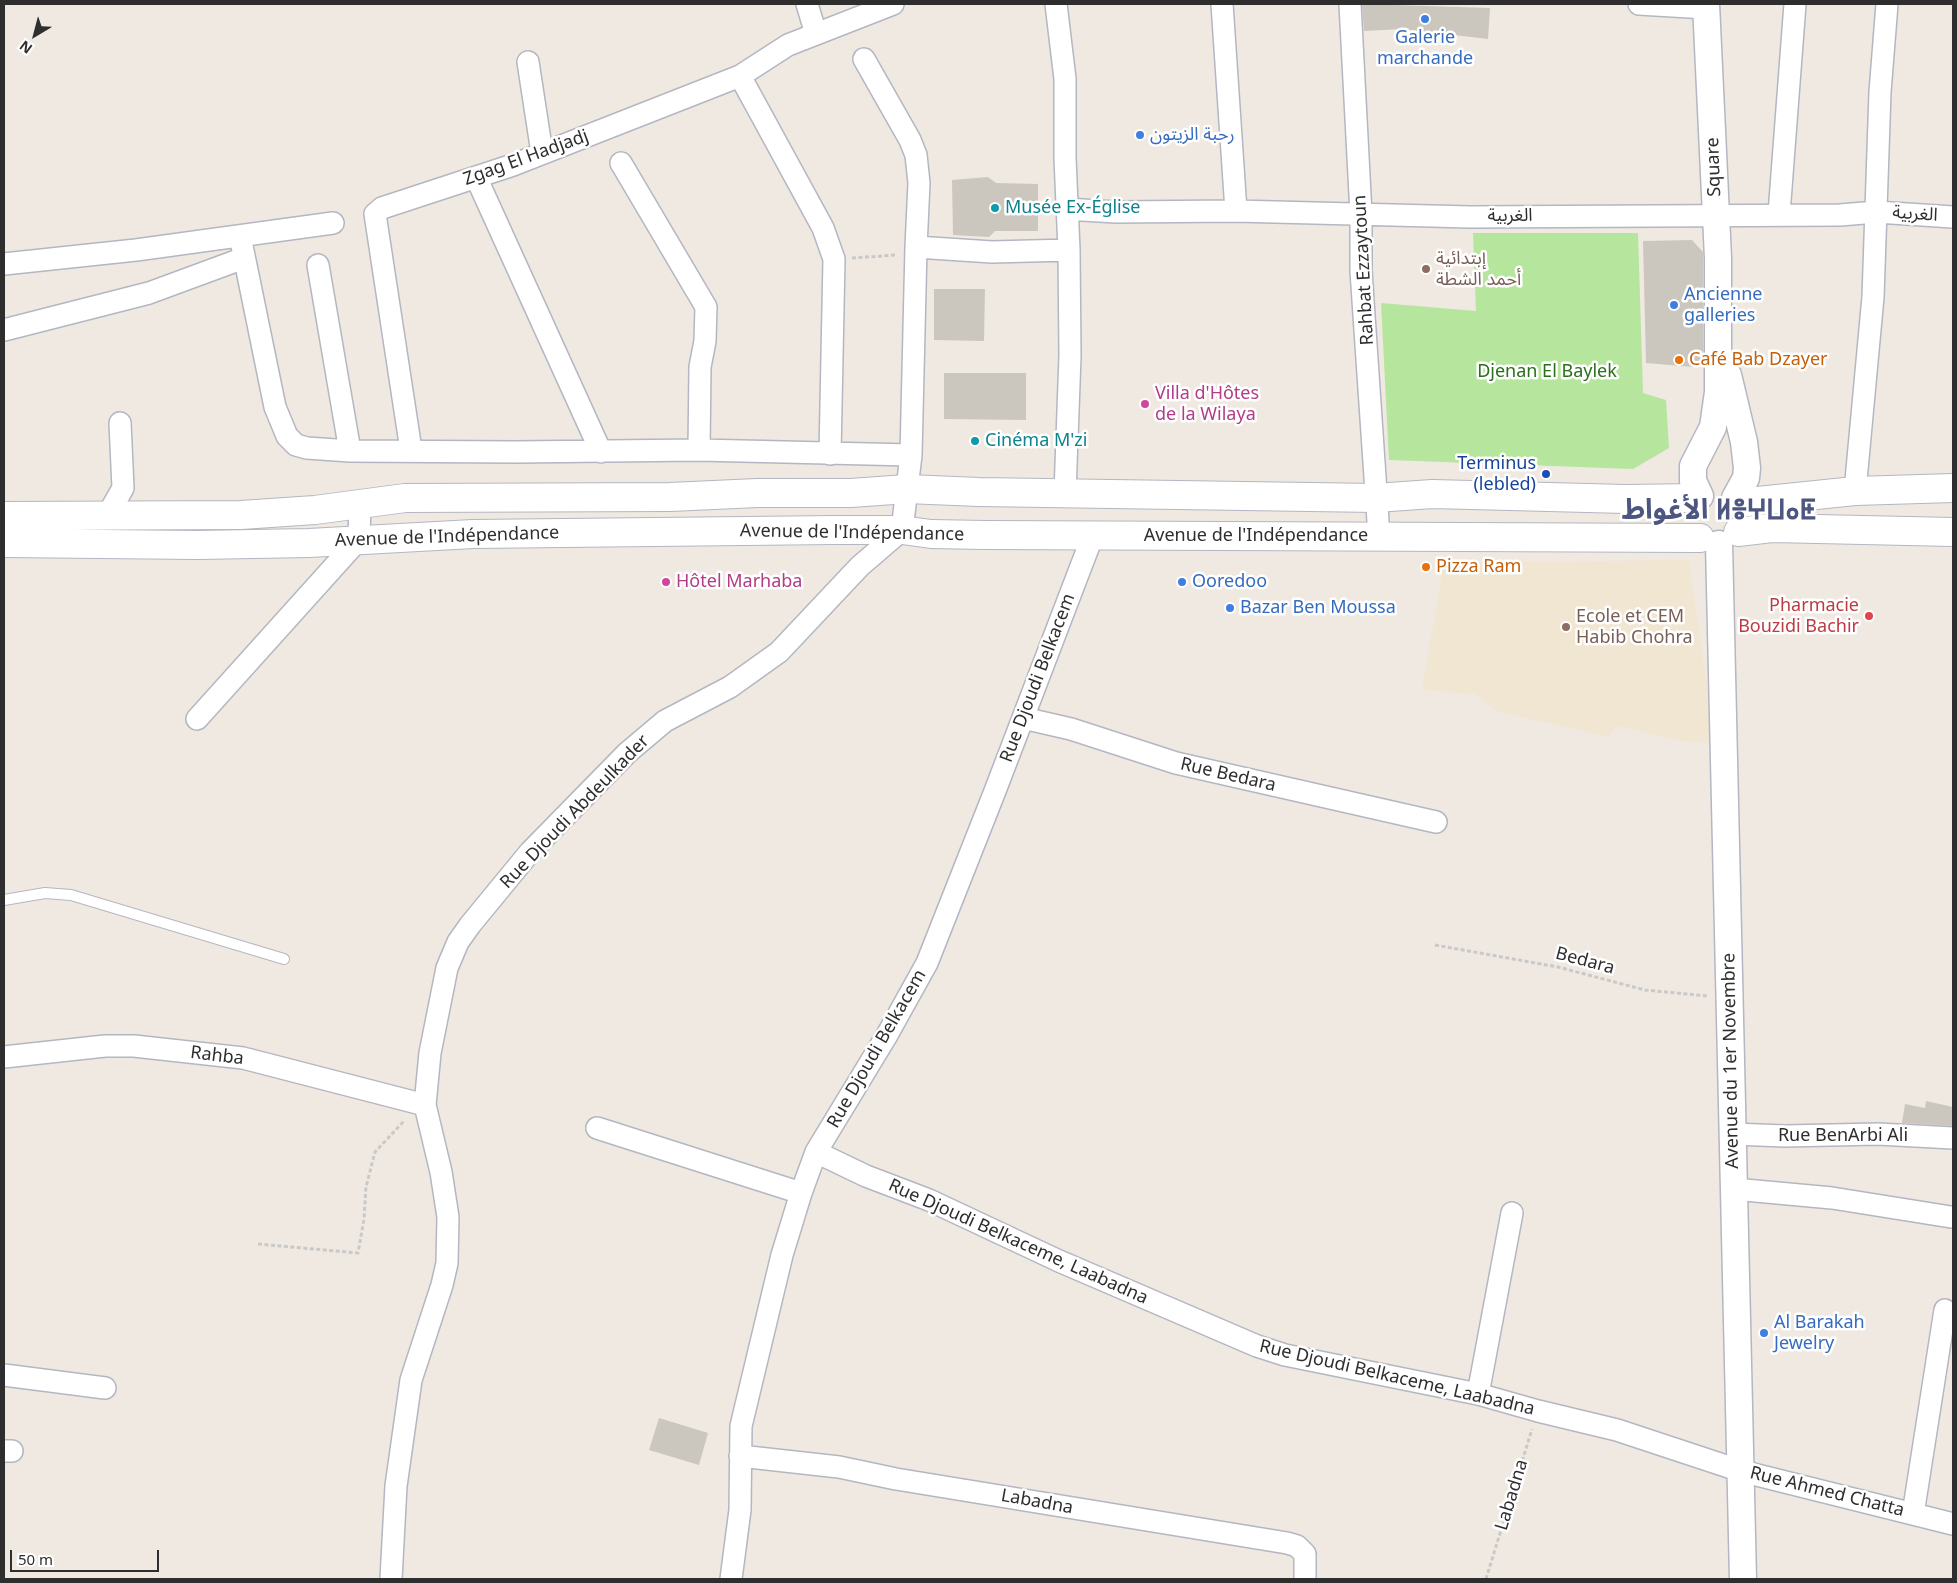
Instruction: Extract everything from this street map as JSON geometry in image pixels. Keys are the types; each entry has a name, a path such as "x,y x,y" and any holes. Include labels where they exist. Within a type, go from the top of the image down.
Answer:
{"main road":[{"path":"1736,500 1855,491 1953,488"},
{"name":"Avenue de l'Indépendance","path":"4,516 241,515 316,510 404,498 670,497 757,493 851,493 907,489 1376,498 1432,494 1616,499 1698,497"},
{"path":"1714,491 1729,494 1736,500 1743,518 1719,538 1694,532 1689,514 1698,497 1714,491"},
{"name":"Avenue de l'Indépendance","path":"4,543 189,545 473,534 902,530 931,534 1719,538 1772,528 1953,532"}],"street":[{"path":"807,4 816,34"},
{"name":"Zgag El Hadjadj","path":"411,450 375,214 382,208 542,153 740,76 788,45 893,4"},
{"path":"1056,4 1065,78 1070,356 1065,493"},
{"path":"1222,4 1236,211"},
{"name":"Rahbat Ezzaytoun","path":"1350,4 1361,214 1361,271 1379,536"},
{"path":"1640,4 1706,6"},
{"path":"1780,214 1795,4"},
{"path":"1855,491 1874,297 1880,92 1887,4"},
{"name":"Square","path":"1706,6 1718,258 1717,331"},
{"path":"864,59 910,140 916,156 920,183 916,250 911,455 902,530"},
{"path":"528,62 542,153"},
{"path":"740,76 823,228 834,259 830,454"},
{"path":"621,163 706,307 705,341 700,367 699,450"},
{"path":"476,177 601,452"},
{"name":"الغربية","path":"1066,209 1116,212 1236,211 1470,217 1840,215 1876,212 1953,217"},
{"path":"4,264 333,223"},
{"path":"240,236 276,407 287,436 296,445 307,448 350,451 601,452 699,450 911,455"},
{"path":"916,250 992,252 1068,250"},
{"path":"4,330 149,293 244,258"},
{"path":"318,265 350,451"},
{"path":"1698,497 1692,481 1692,473 1716,417 1718,392 1717,331"},
{"path":"1717,331 1745,453 1746,478 1736,500"},
{"path":"107,516 123,488 120,423"},
{"path":"196,719 359,539 360,503"},
{"name":"Rue Djoudi Abdeulkader","path":"391,1579 396,1486 411,1380 442,1285 449,1236 441,1172 426,1105 430,1053 447,968 458,942 530,852 627,753 665,721 730,687 779,652 860,566 902,530"},
{"name":"Rue Djoudi Belkacem","path":"731,1579 740,1510 741,1426 782,1254 801,1193 816,1152 887,1035 927,963 1093,535"},
{"name":"Avenue du 1er Novembre","path":"1719,538 1743,1579"},
{"name":"Rue Bedara","path":"1023,718 1071,729 1176,763 1436,822"},
{"name":"Rahba","path":"4,1057 105,1046 134,1046 243,1058 426,1105"},
{"path":"597,1128 801,1193"},
{"name":"Rue BenArbi Ali","path":"1732,1134 1785,1136 1878,1134 1953,1138"},
{"name":"Rue Djoudi Belkaceme, Laabadna","path":"816,1152 866,1176 929,1200 1050,1257 1257,1346 1285,1355 1478,1394 1617,1430 1741,1471"},
{"path":"1734,1189 1832,1198 1952,1217"},
{"path":"1478,1394 1512,1213"},
{"name":"Rue Ahmed Chatta","path":"1913,1514 1945,1310"},
{"path":"4,1375 105,1388"},
{"name":"Labadna","path":"740,1456 839,1467 896,1479 1288,1543 1297,1546 1305,1554 1305,1579"},
{"name":"Rue Ahmed Chatta","path":"1741,1471 1953,1524"}],"lane":[{"path":"4,900 45,893 71,894 284,959"}],"path":[{"path":"834,259 916,250"},
{"name":"Bedara","path":"1435,945 1558,967 1645,990 1729,998"},
{"path":"258,1244 358,1253 364,1220 366,1188 375,1152 403,1121 426,1105"},
{"name":"Labadna","path":"1486,1579 1538,1411"}],"shaded area":[{"name":"Ecole et CEM Habib Chohra","path":"1689,560 1715,743 1681,741 1617,726 1608,737 1497,711 1475,694 1422,690 1444,563"}],"green space":[{"name":"Djenan El Baylek","path":"1473,233 1638,233 1643,393 1666,400 1669,448 1633,469 1389,460 1381,303 1476,311"}],"building":[{"name":"Galerie marchande","path":"1362,4 1490,8 1488,39 1402,29 1364,31"},
{"name":"Musée Ex-Église","path":"988,177 996,183 1038,184 1038,231 995,231 989,237 953,235 952,180"},
{"name":"Ancienne galleries","path":"1692,240 1703,252 1703,358 1693,367 1646,363 1643,241"},
{"path":"934,289 985,289 984,341 934,340"},
{"path":"944,373 1026,373 1026,420 944,419"},
{"path":"1926,1101 1953,1107 1953,1126 1902,1123 1905,1104 1925,1108"},
{"path":"659,1418 708,1433 699,1465 649,1450"}],"place":[{"name":"Galerie marchande","path":"1425,19"},
{"name":"رحبة الزيتون","path":"1140,135"},
{"name":"Musée Ex-Église","path":"995,208"},
{"name":"إبتدائية أحمد الشطة","path":"1426,269"},
{"name":"Ancienne galleries","path":"1674,305"},
{"name":"Café Bab Dzayer","path":"1679,360"},
{"name":"Villa d'Hôtes de la Wilaya","path":"1145,404"},
{"name":"Cinéma M'zi","path":"975,441"},
{"name":"Terminus (lebled)","path":"1546,474"},
{"name":"Pizza Ram","path":"1426,567"},
{"name":"Hôtel Marhaba","path":"666,582"},
{"name":"Ooredoo","path":"1182,582"},
{"name":"Bazar Ben Moussa","path":"1230,608"},
{"name":"Pharmacie Bouzidi Bachir","path":"1869,616"},
{"name":"Ecole et CEM Habib Chohra","path":"1566,627"},
{"name":"Al Barakah Jewelry","path":"1764,1333"}],"district":[{"name":"الأغواط ⵍⴻⵖⵡⴰⵟ","path":"1719,511"}]}
